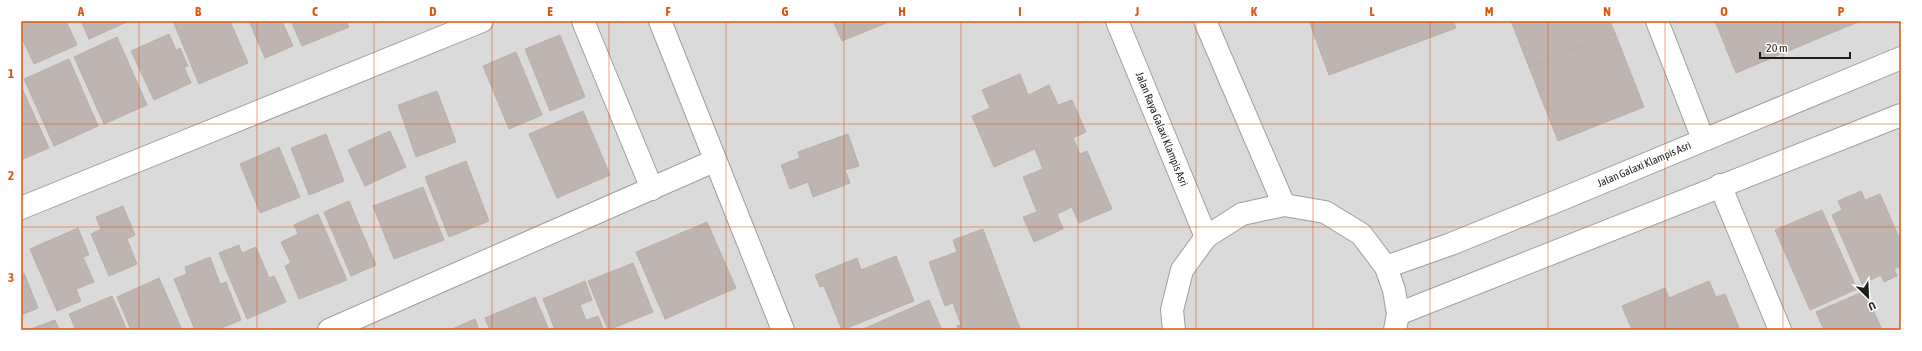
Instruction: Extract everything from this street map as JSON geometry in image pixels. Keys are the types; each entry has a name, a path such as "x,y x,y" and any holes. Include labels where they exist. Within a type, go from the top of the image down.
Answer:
{"street":[{"path":"21,208 482,21"},
{"path":"583,21 652,189"},
{"path":"660,21 714,161 745,233 783,330"},
{"name":"Jalan Raya Galaxi Klampis Asri","path":"1117,21 1206,237"},
{"path":"1205,21 1284,205"},
{"path":"1657,21 1703,139"},
{"name":"Jalan Galaxi Klampis Asri","path":"1386,267 1451,244 1562,200 1703,139 1901,58"},
{"path":"1174,330 1172,310 1182,270 1206,237 1242,214 1284,205 1325,212 1361,234 1386,267 1394,290 1396,322 1720,185 1901,115"},
{"path":"329,330 714,161"},
{"path":"1720,185 1780,330"}],"shaded area":[{"path":"21,21 1901,21 1901,330 21,330"}],"building":[{"path":"21,21 66,21 77,45 34,64 21,36"},
{"path":"81,21 129,21 89,39"},
{"path":"173,21 230,21 248,63 199,84"},
{"path":"249,21 282,21 293,46 265,58"},
{"path":"291,21 346,21 349,27 302,46"},
{"path":"833,21 891,21 842,41"},
{"path":"1309,21 1453,21 1456,28 1329,75"},
{"path":"1511,21 1610,21 1615,33 1529,67"},
{"path":"1715,21 1832,21 1836,31 1736,73"},
{"path":"1832,21 1861,21 1836,31"},
{"path":"1615,33 1644,107 1558,141 1529,67"},
{"path":"169,34 176,50 180,48 188,66 184,67 191,83 154,100 131,51"},
{"path":"560,35 585,97 550,111 525,49"},
{"path":"117,37 147,105 104,124 74,57"},
{"path":"516,52 542,115 509,129 483,66"},
{"path":"69,59 98,126 54,146 24,79"},
{"path":"1020,74 1028,95 1049,85 1058,105 1072,100 1086,132 1073,138 1080,154 1087,151 1112,209 1079,223 1072,207 1057,214 1063,229 1034,242 1023,217 1037,212 1023,177 1043,169 1035,149 994,167 972,116 990,108 982,90"},
{"path":"21,86 49,148 21,160"},
{"path":"437,91 456,142 416,157 398,105"},
{"path":"583,111 610,175 557,198 529,134"},
{"path":"390,131 406,167 365,186 348,150"},
{"path":"326,134 344,181 309,195 291,148"},
{"path":"848,134 859,166 845,170 850,183 813,197 808,182 790,189 781,165 800,158 798,152"},
{"path":"279,147 300,197 260,213 240,164"},
{"path":"466,161 489,221 449,237 425,177"},
{"path":"423,187 444,240 394,259 373,206"},
{"path":"1861,191 1865,200 1880,194 1901,242 1901,266 1894,269 1897,276 1884,282 1881,275 1862,284 1832,215 1842,210 1838,201"},
{"path":"349,201 376,265 351,276 324,212"},
{"path":"123,206 135,235 127,239 137,264 109,276 91,234 101,229 96,217"},
{"path":"1822,210 1857,289 1810,310 1775,230"},
{"path":"318,214 347,280 299,299 285,266 291,263 281,242 298,234 294,225"},
{"path":"707,222 736,288 665,319 636,252"},
{"path":"78,228 89,255 83,257 94,282 76,289 81,301 57,311 30,249"},
{"path":"983,229 1021,330 958,330 957,326 961,325 953,303 945,306 929,262 957,252 953,240"},
{"path":"239,245 242,253 256,247 269,278 274,276 286,302 247,319 219,253"},
{"path":"896,256 914,301 842,330 824,286 820,287 815,275 857,258 861,270"},
{"path":"210,257 220,284 226,282 241,320 216,330 195,330 174,279 187,274 185,267"},
{"path":"633,263 653,312 608,330 588,281"},
{"path":"24,273 38,308 21,315 21,275"},
{"path":"159,278 182,330 131,330 117,297"},
{"path":"585,281 592,300 580,305 586,320 598,316 604,330 555,330 543,299"},
{"path":"1709,281 1716,297 1725,294 1740,330 1632,330 1622,306 1665,288 1669,298"},
{"path":"1865,291 1882,330 1824,330 1816,312"},
{"path":"112,296 127,330 76,330 69,314"},
{"path":"535,297 549,330 490,330 485,318"},
{"path":"929,300 942,330 861,330"},
{"path":"475,319 479,330 450,330"},
{"path":"55,320 59,330 28,330"}]}
